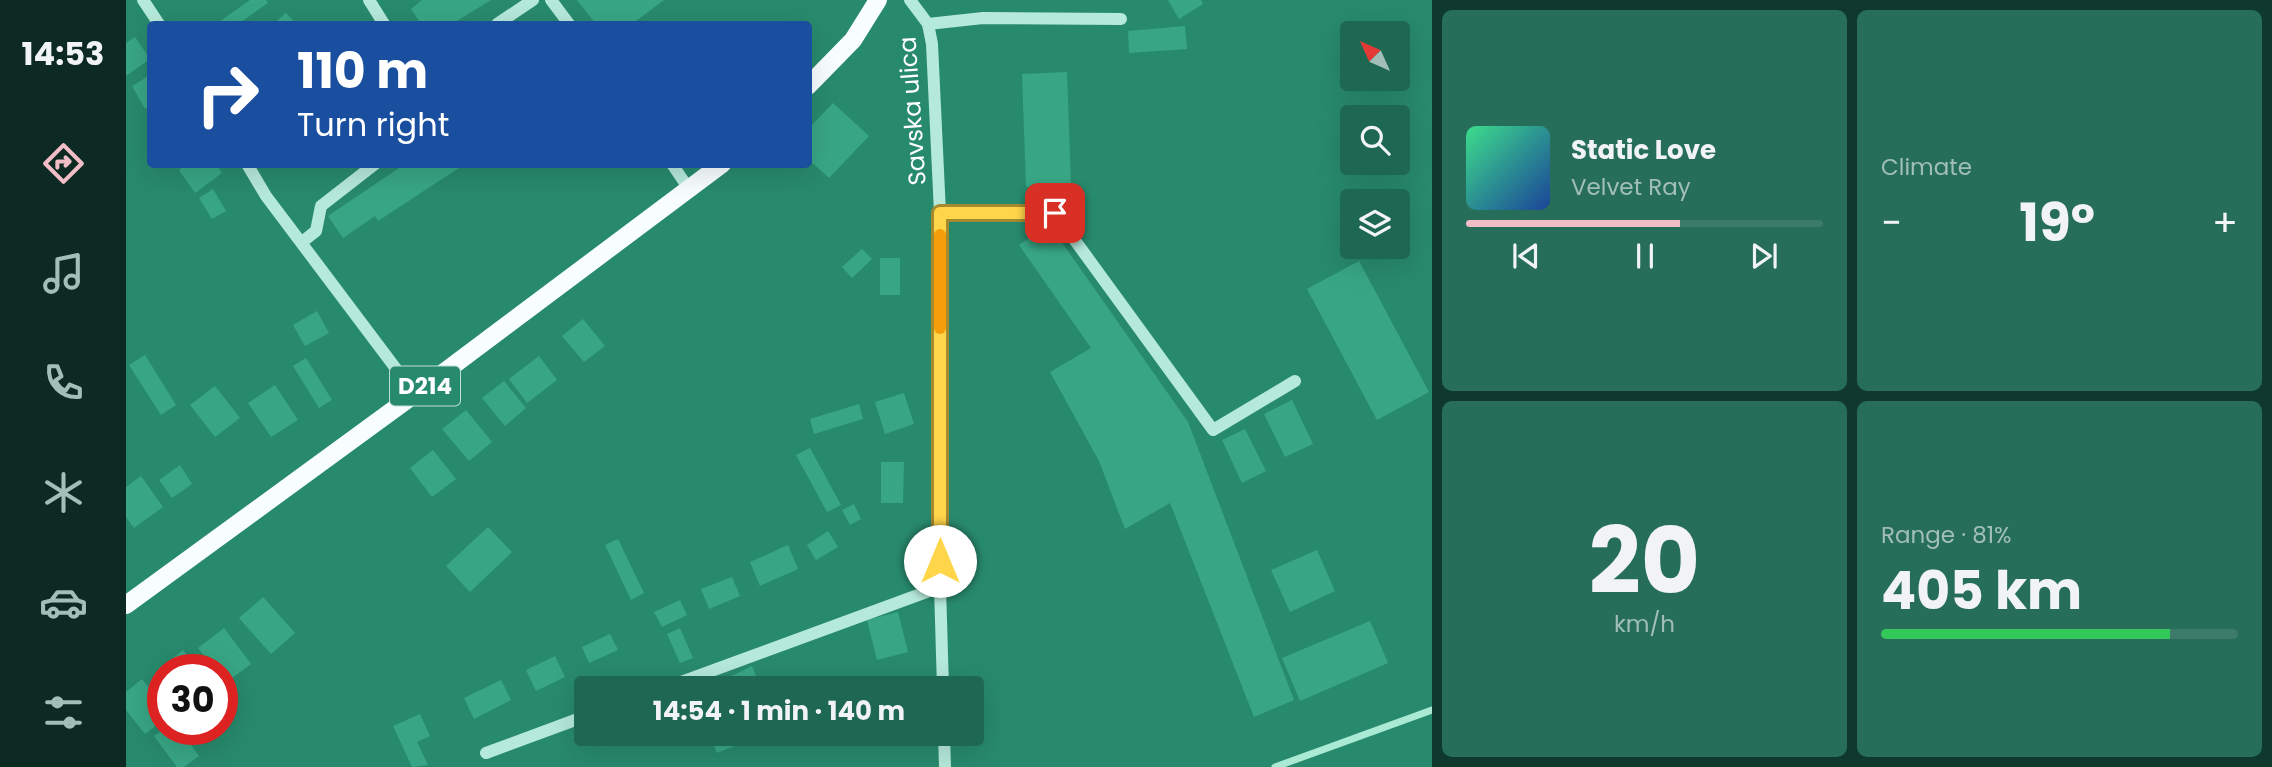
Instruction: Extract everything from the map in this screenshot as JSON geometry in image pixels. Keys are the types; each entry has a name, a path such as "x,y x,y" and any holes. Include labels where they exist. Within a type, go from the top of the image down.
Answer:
{"main road":[{"path":"812,82 853,40 878,0"},
{"name":"D214","path":"126,605 718,168"}],"street":[{"path":"144,0 157,21"},
{"path":"369,0 382,21"},
{"path":"502,21 533,0"},
{"path":"551,0 567,21"},
{"name":"Savska ulica","path":"910,0 928,24 932,44 940,213 940,587 943,676"},
{"path":"928,24 983,18 1121,19"},
{"path":"250,168 267,196 415,394"},
{"path":"302,243 316,231 321,206 370,168"},
{"path":"674,168 689,189"},
{"path":"940,213 1055,213 1213,430 1295,381"},
{"path":"698,676 940,587"},
{"path":"486,753 574,720"},
{"path":"944,746 945,767"}],"building":[{"path":"250,0 266,0 268,3 242,21 220,21"},
{"path":"422,0 491,0 457,21 419,21 411,9"},
{"path":"577,0 664,0 636,21 594,21"},
{"path":"1168,0 1201,0 1203,4 1179,19"},
{"path":"286,13 294,21 277,21"},
{"path":"1185,26 1187,49 1129,53 1128,31"},
{"path":"135,37 147,55 147,61 126,76 126,43"},
{"path":"1067,72 1071,185 1026,187 1022,74"},
{"path":"147,77 145,109 132,86"},
{"path":"833,103 869,136 829,178 812,163 812,125"},
{"path":"219,168 222,173 195,193 179,170"},
{"path":"399,168 459,168 378,221 375,216 343,238 328,216"},
{"path":"213,189 226,211 212,219 199,198"},
{"path":"1049,224 1188,422 1294,700 1254,717 1170,503 1125,529 1099,461 1050,372 1091,348 1019,245"},
{"path":"862,249 872,259 852,278 842,267"},
{"path":"880,258 900,258 900,295 880,295"},
{"path":"1359,261 1429,392 1377,420 1307,289"},
{"path":"317,311 329,333 305,346 293,325"},
{"path":"583,319 605,346 584,362 562,336"},
{"path":"145,355 176,405 161,415 129,365"},
{"path":"539,356 557,380 527,403 509,379"},
{"path":"306,358 332,400 319,408 293,366"},
{"path":"504,381 526,408 505,426 482,398"},
{"path":"275,385 298,420 271,437 248,403"},
{"path":"215,386 240,418 215,437 190,405"},
{"path":"904,393 914,424 885,434 875,402"},
{"path":"1292,400 1313,444 1285,457 1264,414"},
{"path":"859,404 863,419 814,434 810,419"},
{"path":"466,410 492,442 469,461 442,429"},
{"path":"1245,429 1266,471 1242,483 1222,440"},
{"path":"810,448 841,505 827,512 796,455"},
{"path":"433,450 456,479 432,497 410,468"},
{"path":"881,462 904,462 903,503 881,503"},
{"path":"180,465 192,484 172,498 159,480"},
{"path":"141,476 163,507 134,528 126,517 126,487"},
{"path":"854,504 861,519 850,525 842,510"},
{"path":"488,527 512,552 470,592 446,566"},
{"path":"828,531 838,547 816,560 807,545"},
{"path":"618,539 644,593 631,600 605,545"},
{"path":"788,545 798,569 760,586 750,562"},
{"path":"1317,550 1335,591 1290,612 1271,570"},
{"path":"732,577 740,596 709,609 701,589"},
{"path":"263,597 295,633 271,654 239,618"},
{"path":"680,600 687,615 662,627 654,612"},
{"path":"898,612 908,652 877,660 867,620"},
{"path":"1370,621 1388,663 1300,701 1282,658"},
{"path":"224,628 251,664 238,674 238,654 203,654 198,648"},
{"path":"680,628 693,658 680,663 667,634"},
{"path":"610,634 618,650 589,663 582,647"},
{"path":"555,656 565,677 536,691 526,670"},
{"path":"752,666 756,676 731,676"},
{"path":"142,679 147,685 145,734 126,710 126,692"},
{"path":"501,680 511,700 474,719 464,698"},
{"path":"420,714 430,736 417,742 428,765 412,767 393,726"},
{"path":"161,745 191,745 199,756 184,767 177,767"},
{"path":"714,746 735,746 717,753"}],"waterway":[{"path":"1275,767 1432,710"}],"slow traffic":[{"path":"940,235 940,328"}],"route":[{"path":"940,561 940,213 1055,213"}]}
